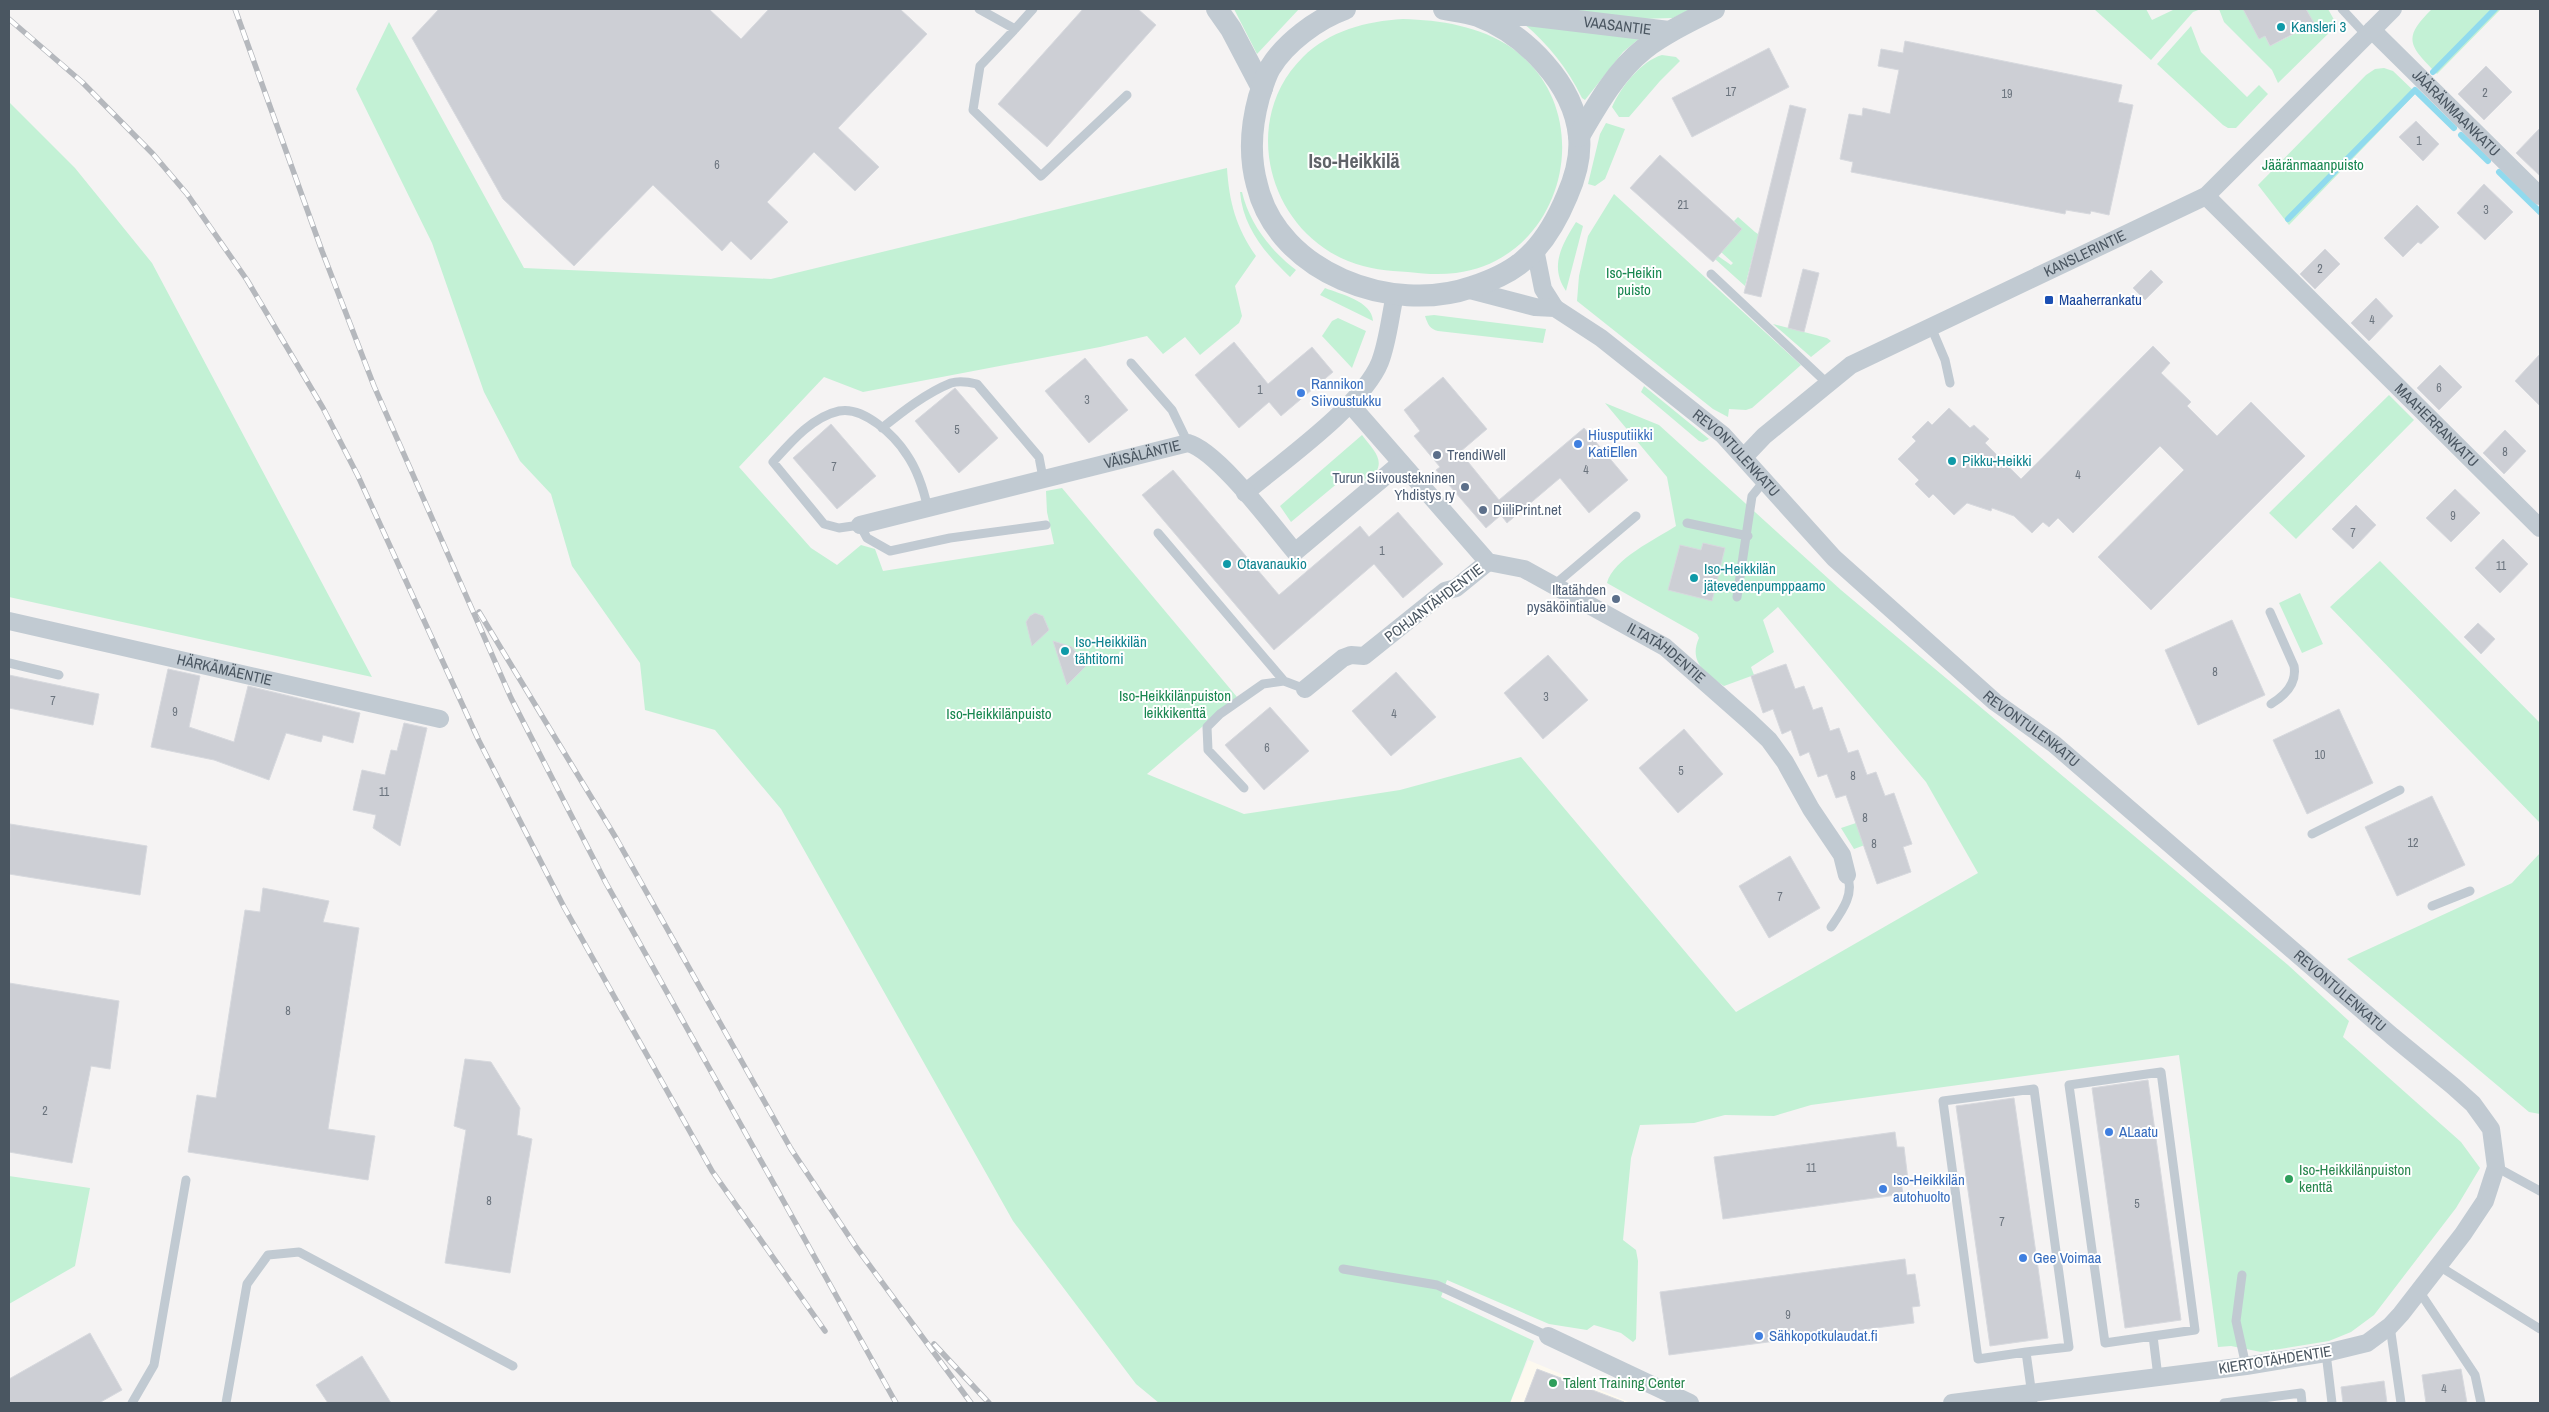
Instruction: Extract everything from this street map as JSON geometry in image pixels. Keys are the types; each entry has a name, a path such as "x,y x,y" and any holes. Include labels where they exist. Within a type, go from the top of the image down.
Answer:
{"street":[{"path":"1217,9 1231,29 1262,88"},
{"path":"1345,9 1319,22 1279,56 1270,68 1262,88 1254,125 1253,162 1257,186 1273,221 1292,245 1318,266 1365,288 1394,295 1436,295 1466,289 1510,270 1535,249 1555,222 1575,178 1579,136 1568,102 1549,67 1520,39 1501,27 1476,15 1444,9"},
{"name":"VAASANTIE","path":"1579,136 1604,94 1623,70 1643,50 1670,32 1714,9"},
{"name":"KANSLERINTIE","path":"1745,456 1764,436 1850,365 2206,196 2393,9"},
{"name":"VAASANTIE","path":"1476,15 1527,15 1670,32"},
{"name":"JÄÄRÄNMAANKATU","path":"2369,32 2540,196"},
{"name":"MAAHERRANKATU","path":"2206,196 2540,528"},
{"name":"REVONTULENKATU","path":"1535,249 1543,289 1555,308 1600,338 1723,435 1745,456 1834,558 1995,702 2054,744 2473,1104 2491,1130 2496,1161"},
{"name":"REVONTULENKATU","path":"1466,289 1535,307 1555,308"},
{"path":"1394,295 1379,363 1366,385 1350,404 1246,493 1295,552 1401,463"},
{"path":"1350,404 1488,562"},
{"name":"VÄISÄLÄNTIE","path":"860,525 1188,443 1204,450 1246,493"},
{"name":"ILTATÄHDENTIE","path":"1488,562 1524,568 1553,586 1665,647 1755,727 1785,762 1811,809 1842,855 1847,874"},
{"name":"POHJANTÄHDENTIE","path":"1305,688 1343,658 1351,655 1364,656 1445,591 1456,588 1488,562"},
{"name":"HÄRKÄMÄENTIE","path":"9,620 440,719"},
{"name":"KIERTOTÄHDENTIE","path":"1952,1403 2032,1398 2158,1377 2246,1366 2326,1353 2367,1343 2390,1326 2439,1266 2485,1201 2496,1161"},
{"path":"1548,1336 1665,1398 1690,1403"}],"lane":[{"path":"979,9 1015,29"},
{"path":"1033,9 980,66 973,110 1041,176 1127,95"},
{"path":"2342,9 2369,32"},
{"path":"1711,274 1828,384"},
{"path":"1931,327 1945,360 1950,383"},
{"path":"1131,363 1172,410 1188,443"},
{"path":"882,428 901,412 951,383 966,381 978,384 1039,458 1043,478"},
{"path":"928,509 923,488 907,455 882,428 863,414 840,411 813,423 773,462 824,524 839,528 860,525 867,538 890,551 950,538 1046,525"},
{"path":"1738,597 1748,536 1752,496 1765,480"},
{"path":"1553,586 1636,516"},
{"path":"1687,523 1748,536"},
{"path":"1158,533 1284,681"},
{"path":"2270,612 2296,674 2290,689 2271,704"},
{"path":"9,663 59,675"},
{"path":"1244,788 1208,750 1207,727 1220,714 1263,684 1284,681 1305,688"},
{"path":"2312,834 2400,790"},
{"path":"1831,927 1847,904 1850,882 1847,874"},
{"path":"2432,906 2470,890"},
{"path":"2160,1072 2195,1330 2153,1336 2105,1342 2069,1085 2160,1072"},
{"path":"2034,1089 2068,1347 2026,1352 1978,1359 1942,1101 2034,1089"},
{"path":"2496,1161 2540,1191"},
{"path":"132,1403 154,1364 186,1180"},
{"path":"226,1403 247,1284 268,1255 300,1252 514,1366"},
{"path":"2439,1266 2540,1329"},
{"path":"1343,1268 1437,1285 1548,1336"},
{"path":"2242,1275 2236,1321 2246,1366"},
{"path":"2419,1291 2475,1375 2482,1403"},
{"path":"2390,1326 2401,1403"},
{"path":"2153,1336 2158,1377"},
{"path":"2026,1352 2032,1398"},
{"path":"2326,1353 2332,1403"},
{"path":"2224,1403 2300,1393 2302,1403"}],"shaded area":[{"name":"Talent Training Center","path":"1528,1360 1631,1403 1510,1403"}],"green space":[{"path":"1234,9 1299,9 1257,54"},
{"path":"1534,9 1691,9 1673,18 1639,19"},
{"path":"2094,9 2146,9 2152,20 2175,9 2201,9 2193,12 2151,60"},
{"path":"2219,9 2250,9 2270,46 2314,24 2306,9 2328,9 2337,25 2278,83 2272,70 2224,22"},
{"path":"2432,9 2501,9 2437,74 2420,56 2413,42 2416,28"},
{"path":"1403,19 1445,23 1473,29 1500,40 1512,48 1540,75 1556,108 1562,144 1558,179 1545,213 1523,241 1493,262 1456,273 1432,274 1363,266 1348,261 1320,246 1298,224 1282,199 1272,171 1268,141 1272,111 1283,83 1303,57 1324,40 1349,29 1375,22"},
{"path":"389,22 524,268 771,279 1227,168 1235,214 1243,235 1256,256 1235,286 1242,316 1239,323 1200,355 1185,337 1163,354 1147,336 1100,347 863,392 824,377 739,467 811,548 837,565 861,545 875,549 883,571 1054,544 1047,512 1046,491 1062,488 1237,697 1147,774 1244,814 1400,790 1521,757 1736,1012 1978,873 1926,782 1778,607 1763,620 1774,652 1751,667 1754,675 1724,686 1705,672 1697,661 1696,646 1699,638 1697,634 1607,583 1611,574 1626,558 1676,526 1667,477 1605,403 1659,425 1841,590 2288,965 2349,1021 2343,1037 2461,1142 2480,1168 2456,1208 2374,1315 2351,1332 2329,1341 2261,1352 2231,1346 2218,1347 2179,1055 1811,1105 1774,1116 1725,1115 1694,1123 1640,1125 1631,1158 1623,1240 1636,1250 1638,1261 1636,1339 1633,1342 1621,1333 1594,1325 1587,1330 1549,1324 1447,1280 1441,1297 1534,1341 1510,1403 1159,1403 1136,1384 1013,1221 781,809 715,730 645,710 640,663 572,566 551,494 520,461 484,392 432,243 356,89"},
{"path":"1522,22 1640,38 1623,52 1585,100 1556,57"},
{"path":"2191,26 2201,52 2247,97 2259,85 2268,94 2236,128 2228,128 2223,125 2157,64"},
{"path":"1662,55 1676,57 1680,61 1629,117 1619,117 1612,107 1626,83 1639,69 1654,58"},
{"name":"Jääränmaanpuisto","path":"2384,68 2393,71 2416,93 2289,225 2258,185 2366,75 2375,69"},
{"path":"9,102 75,168 152,263 372,677 9,597"},
{"path":"1606,123 1625,129 1605,179 1595,186 1588,184 1600,134"},
{"path":"1240,192 1242,192 1250,215 1262,236 1296,270 1290,277 1272,259 1251,229 1242,205"},
{"name":"Iso-Heikin puisto","path":"1614,194 1801,365 1752,408 1746,410 1729,409 1728,417 1713,409 1577,301 1579,276 1588,236"},
{"path":"1738,217 1769,241 1757,240 1745,286 1715,259 1718,256 1731,265 1733,263 1721,252 1742,229 1734,221"},
{"path":"1576,222 1583,226 1566,291 1558,273 1559,256"},
{"path":"1325,288 1361,303 1371,314 1373,321 1320,295"},
{"path":"1434,315 1546,329 1543,343 1438,331 1430,326 1425,316"},
{"path":"1338,318 1366,331 1352,368 1322,336 1332,321"},
{"path":"1773,324 1827,338 1831,341 1811,357"},
{"path":"1644,386 1709,439 1703,442 1699,441 1641,392"},
{"path":"2389,395 2414,420 2296,539 2269,513"},
{"path":"1362,435 1378,458 1378,469 1374,475 1368,481 1339,482 1291,522 1280,506"},
{"path":"2380,561 2540,723 2540,823 2330,607"},
{"path":"2300,593 2323,644 2302,653 2279,603"},
{"path":"1865,820 1873,842 1854,849 1841,828"},
{"path":"2540,853 2540,1114 2529,1112 2347,959 2512,883"},
{"path":"9,1176 90,1188 75,1266 9,1304"}],"building":[{"path":"439,9 709,9 741,39 769,9 900,9 927,34 838,128 879,167 855,191 814,152 767,202 788,222 751,260 731,241 722,251 653,185 574,266 503,199 412,38"},
{"path":"1083,9 1138,9 1156,25 1047,147 998,104"},
{"name":"Kansleri 3","path":"2243,9 2306,9 2314,23 2270,46 2265,36 2259,39"},
{"path":"1905,41 2122,85 2118,102 2133,105 2109,215 2091,211 2090,214 2066,210 2065,214 1851,172 1853,162 1840,159 1849,114 1862,116 1863,108 1890,114 1899,70 1878,66 1881,49 1903,53"},
{"path":"1769,48 1789,87 1692,137 1672,98"},
{"path":"2486,66 2512,92 2484,120 2458,94"},
{"path":"1790,105 1806,109 1761,297 1744,293"},
{"path":"2416,121 2439,144 2423,161 2399,137"},
{"path":"2540,128 2540,176 2516,153"},
{"path":"1660,155 1742,229 1713,262 1630,188"},
{"path":"2484,184 2513,212 2485,240 2457,213"},
{"path":"2417,205 2439,227 2421,244 2418,242 2403,257 2384,238"},
{"path":"2325,249 2340,264 2315,289 2300,274"},
{"path":"1803,269 1819,273 1804,332 1788,328"},
{"path":"2151,270 2163,282 2145,300 2133,288"},
{"path":"2376,298 2393,316 2369,341 2351,323"},
{"path":"1234,342 1268,384 1312,347 1333,372 1281,416 1269,402 1239,428 1195,375"},
{"path":"2153,346 2170,363 2161,373 2191,402 2187,406 2217,436 2251,402 2305,456 2151,610 2098,557 2184,470 2160,446 2073,533 2058,518 2049,527 2043,522 2032,533 2014,516 1992,508 1991,511 1967,503 1954,515 1933,494 1929,498 1915,484 1919,480 1898,459 1916,441 1912,437 1928,421 1932,425 1949,408 1970,428 1974,425 1989,439 1985,443 2021,479"},
{"path":"2540,354 2540,406 2515,381"},
{"path":"1085,358 1128,410 1089,443 1045,391"},
{"path":"2440,365 2462,387 2439,410 2417,388"},
{"path":"1443,377 1487,429 1460,452 1499,500 1584,428 1628,480 1589,513 1560,478 1507,523 1501,515 1486,528 1436,470 1440,467 1414,436 1420,431 1404,410"},
{"path":"955,388 998,438 959,473 915,421"},
{"path":"831,424 876,476 837,509 793,458"},
{"path":"2505,430 2526,451 2504,474 2483,453"},
{"path":"1173,470 1279,595 1360,526 1369,537 1398,512 1443,564 1403,598 1374,564 1274,650 1142,495"},
{"path":"2455,489 2480,513 2451,542 2426,518"},
{"path":"2356,505 2376,525 2353,549 2332,529"},
{"path":"2503,539 2528,564 2500,593 2475,568"},
{"name":"Iso-Heikkilän jätevedenpumppaamo","path":"1703,543 1725,548 1712,601 1668,590 1680,545 1701,550"},
{"path":"1035,613 1043,616 1049,630 1032,646 1026,622"},
{"path":"2232,620 2265,695 2198,725 2165,650"},
{"path":"2478,623 2495,639 2481,654 2464,637"},
{"path":"1053,641 1072,647 1086,666 1067,685"},
{"path":"1548,655 1588,700 1543,739 1504,693"},
{"path":"1786,664 1795,689 1804,686 1813,710 1822,707 1830,731 1839,728 1848,753 1858,750 1867,775 1876,772 1885,796 1894,793 1912,844 1903,847 1911,872 1877,884 1846,795 1836,798 1827,774 1818,777 1809,752 1800,756 1791,730 1782,734 1773,709 1763,713 1751,676"},
{"path":"168,669 200,676 189,727 234,742 248,686 360,713 353,743 323,735 321,742 286,733 269,780 214,760 151,747"},
{"path":"1396,672 1436,717 1391,756 1352,711"},
{"path":"9,675 99,694 93,725 9,708"},
{"path":"1270,707 1309,751 1264,790 1225,745"},
{"path":"2339,709 2373,783 2307,814 2273,740"},
{"path":"404,723 427,728 400,846 373,828 376,815 353,810 362,770 385,775 391,750 397,751"},
{"path":"1684,729 1723,774 1678,813 1639,768"},
{"path":"2432,796 2465,865 2397,896 2365,827"},
{"path":"10,824 147,846 140,895 9,874"},
{"path":"1790,856 1820,908 1769,938 1739,886"},
{"path":"263,888 329,901 323,922 359,928 328,1129 375,1136 368,1180 188,1152 197,1095 216,1098 245,910 260,912"},
{"path":"9,983 119,1001 110,1069 91,1066 72,1163 9,1152"},
{"path":"465,1059 491,1062 520,1108 517,1135 532,1139 510,1273 445,1263 466,1130 454,1126"},
{"path":"2148,1080 2181,1320 2125,1328 2092,1088"},
{"path":"2014,1098 2048,1338 1990,1346 1956,1106"},
{"path":"1895,1132 1897,1147 1904,1147 1908,1180 1901,1181 1903,1194 1723,1219 1714,1157"},
{"path":"1905,1259 1907,1275 1915,1274 1920,1306 1912,1307 1914,1323 1669,1355 1660,1292"},
{"path":"90,1333 122,1390 99,1403 9,1403 9,1379"},
{"path":"362,1356 391,1403 328,1403 316,1385"},
{"name":"Talent Training Center","path":"1537,1369 1624,1402 1624,1403 1524,1403"},
{"path":"2461,1369 2467,1403 2426,1403 2422,1375"},
{"path":"2384,1381 2387,1403 2343,1403 2341,1387"}],"waterway":[{"path":"2433,72 2495,9"},
{"path":"2288,219 2415,90 2454,128"},
{"path":"2461,135 2488,161"},
{"path":"2499,172 2540,212"}],"railway":[{"path":"235,9 322,251 374,386 511,698 606,883 896,1403"},
{"path":"9,19 82,82 153,154 187,194 247,280 323,408 358,476 479,741 564,907 712,1171 825,1331"},
{"path":"479,612 616,838 791,1149 856,1247 971,1403"},
{"path":"934,1344 989,1403"}],"place":[{"name":"Kansleri 3","path":"2281,27"},
{"name":"Maaherrankatu","path":"2049,300"},
{"name":"Rannikon Siivoustukku","path":"1301,393"},
{"name":"Hiusputiikki KatiEllen","path":"1578,444"},
{"name":"TrendiWell","path":"1437,455"},
{"name":"Pikku-Heikki","path":"1952,461"},
{"name":"Turun Siivoustekninen Yhdistys ry","path":"1465,487"},
{"name":"DiiliPrint.net","path":"1483,510"},
{"name":"Otavanaukio","path":"1227,564"},
{"name":"Iso-Heikkilän jätevedenpumppaamo","path":"1694,578"},
{"name":"Iltatähden pysäköintialue","path":"1616,599"},
{"name":"Iso-Heikkilän tähtitorni","path":"1065,651"},
{"name":"ALaatu","path":"2109,1132"},
{"name":"Iso-Heikkilänpuiston kenttä","path":"2289,1179"},
{"name":"Iso-Heikkilän autohuolto","path":"1883,1189"},
{"name":"Gee Voimaa","path":"2023,1258"},
{"name":"Sähkopotkulaudat.fi","path":"1759,1336"},
{"name":"Talent Training Center","path":"1553,1383"}],"district":[{"name":"Iso-Heikkilä","path":"1354,161"}],"park label":[{"name":"Iso-Heikkilänpuiston leikkikenttä","path":"1175,704"},
{"name":"Iso-Heikkilänpuisto","path":"999,714"}]}
